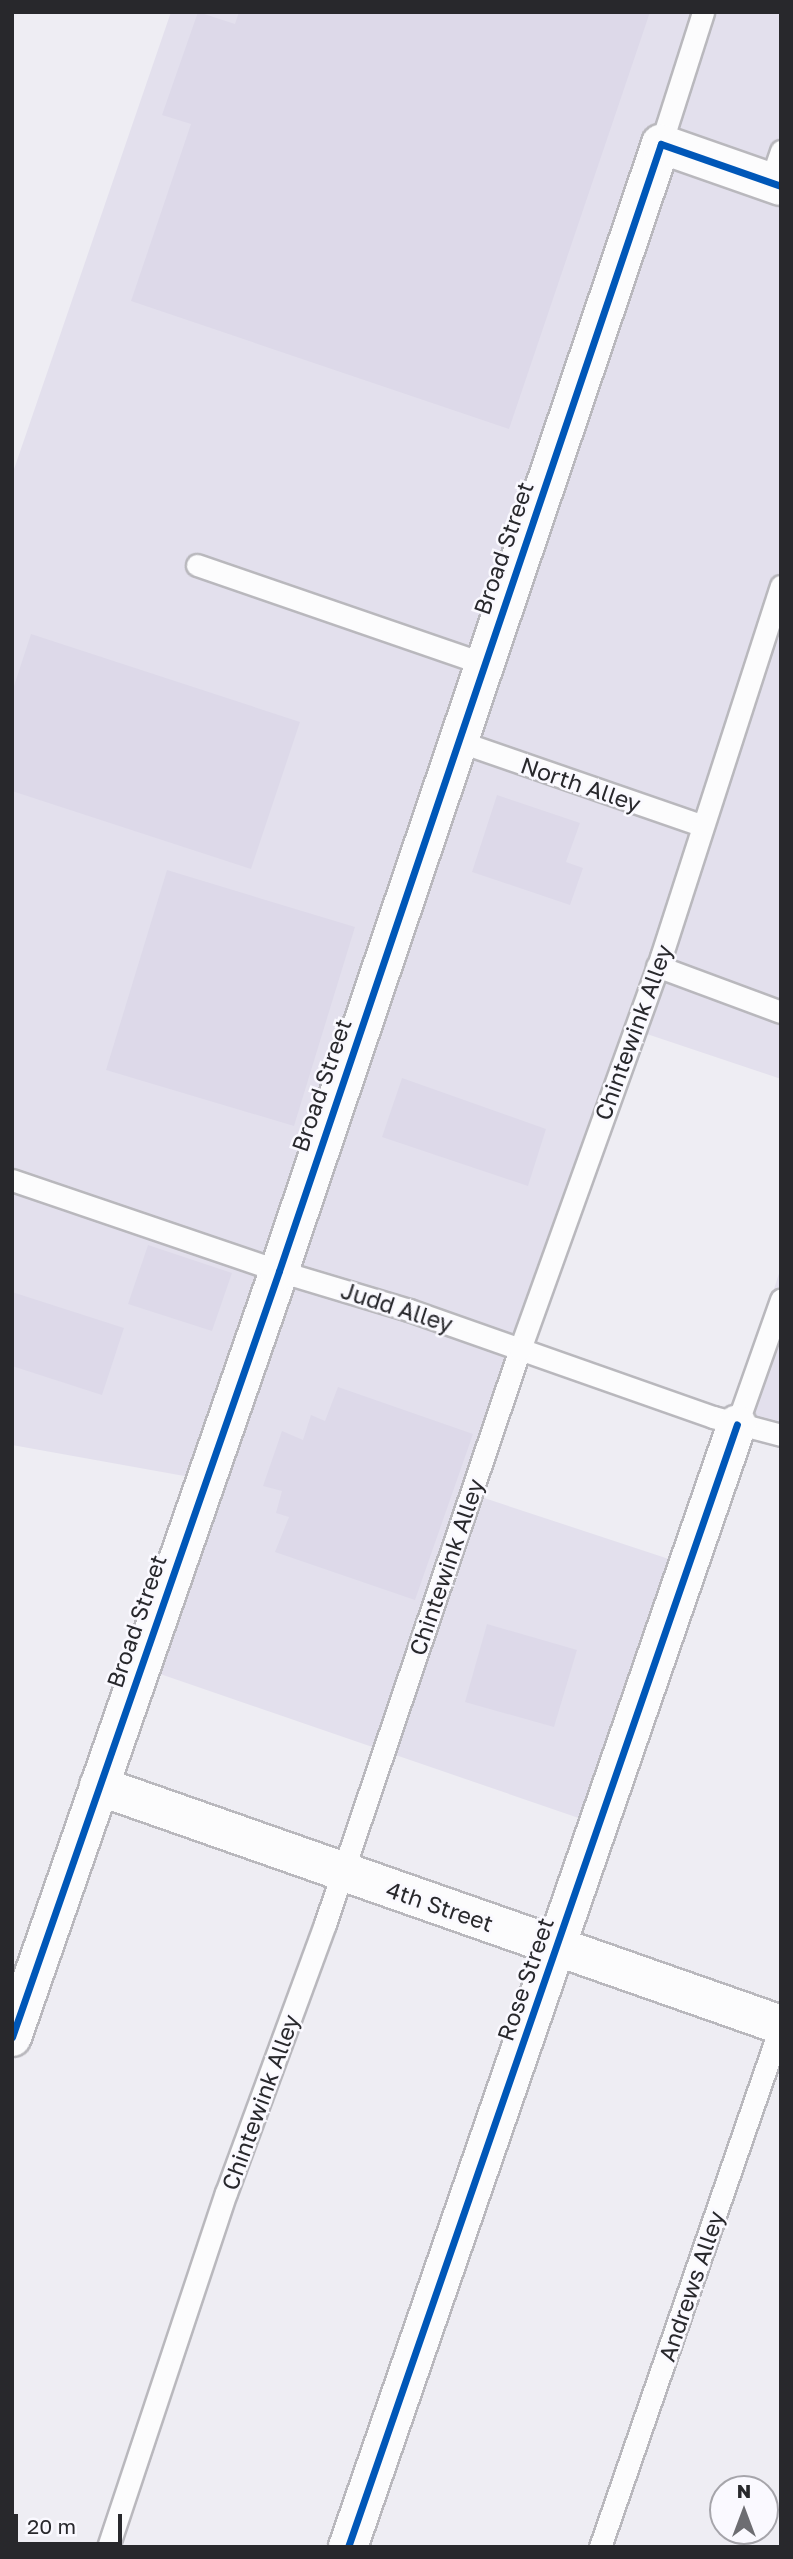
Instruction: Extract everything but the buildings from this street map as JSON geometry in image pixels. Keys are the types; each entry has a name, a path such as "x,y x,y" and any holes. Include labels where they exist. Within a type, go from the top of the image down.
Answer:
{"street":[{"path":"661,144 777,173"},
{"name":"Broad Street","path":"12,2037 279,1271 661,144"},
{"name":"Rose Street","path":"348,2547 737,1424"},
{"name":"4th Street","path":"99,1786 781,2025"}],"lane":[{"path":"661,144 703,12"},
{"path":"197,565 485,664"},
{"name":"Chintewink Alley","path":"108,2547 226,2193 343,1871 520,1349 657,966 781,586"},
{"name":"North Alley","path":"458,741 703,826"},
{"path":"657,966 781,1012"},
{"name":"Judd Alley","path":"12,1180 737,1424 781,1435"},
{"name":"Rose Street","path":"737,1424 781,1300"},
{"name":"Andrews Alley","path":"600,2547 781,2025"}],"shaded area":[{"path":"171,12 781,12 781,1079 635,1030 469,1493 696,1568 602,1826 137,1666 201,1479 12,1445 12,475"},
{"path":"781,1267 781,1439 732,1423"}],"cycle path":[{"path":"12,2037 279,1271 661,144 781,186"},
{"path":"348,2547 737,1424"}]}
